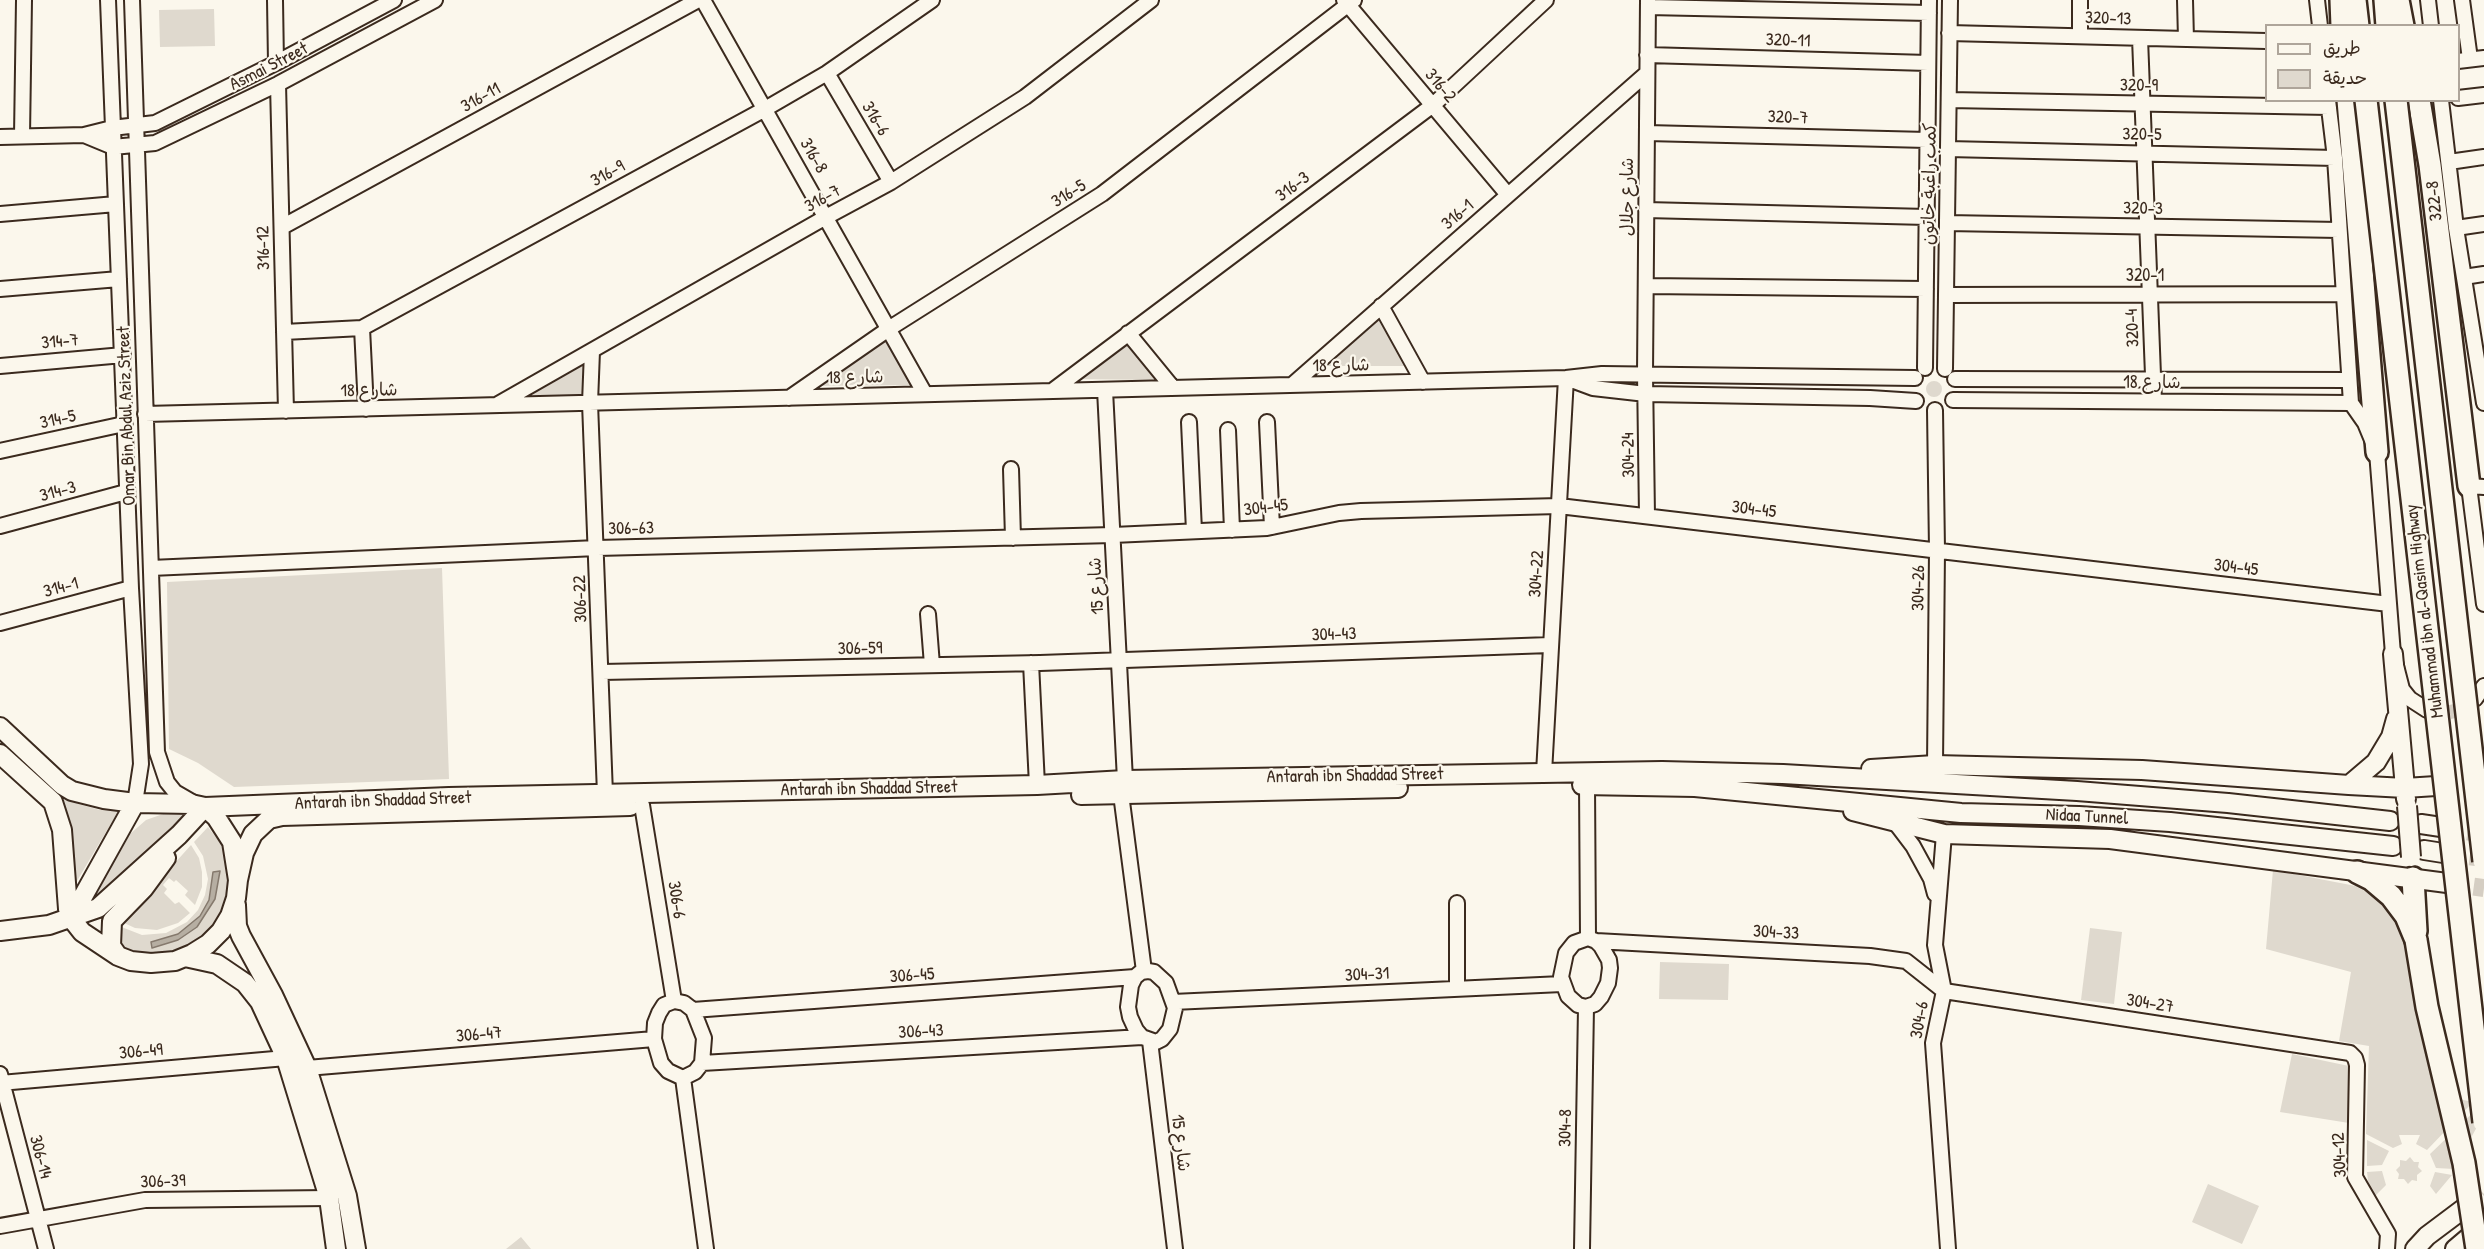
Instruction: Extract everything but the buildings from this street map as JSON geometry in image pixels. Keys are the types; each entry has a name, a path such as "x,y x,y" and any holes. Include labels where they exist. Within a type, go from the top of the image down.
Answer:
{"highway":[{"path":"2341,0 2353,17"},
{"name":"Muhammad ibn al-Qasim Highway","path":"2367,102 2484,1122"},
{"name":"Muhammad ibn al-Qasim Highway","path":"2396,102 2484,861"},
{"path":"2419,102 2476,486"},
{"path":"2335,103 2377,452"},
{"path":"2357,872 2371,879 2391,896 2406,916 2416,940"},
{"path":"2413,878 2416,940 2427,1007 2464,1163 2473,1238"}],"main road":[{"path":"2393,654 2406,797 2417,853 2413,878"},
{"path":"2349,786 2368,771 2385,750 2398,708"},
{"name":"Antarah ibn Shaddad Street","path":"0,728 60,783 72,791 104,799 173,802 205,807 449,797 1037,785 1123,787 1587,784 1695,787 1781,794"},
{"path":"0,754 53,802 62,830 67,900 71,918 82,932 118,956 131,961 152,963 175,961 185,957 208,944 221,931 230,916 237,890"},
{"path":"1783,774 1935,765 2142,770 2349,786 2406,797 2436,786"},
{"name":"Antarah ibn Shaddad Street","path":"237,890 244,853 253,834 269,819 282,816 642,806 1544,773 1662,771 1783,774"},
{"name":"Nidaa Tunnel","path":"1783,774 2167,798 2390,821"},
{"path":"1781,794 1944,834 2110,839 2447,883"},
{"name":"Nidaa Tunnel","path":"1781,794 1961,813 2079,816 2170,822 2393,846"},
{"path":"71,918 135,802"},
{"path":"0,931 49,925 89,913 107,903 179,835 205,807 224,827 231,842 237,890 236,914 241,936 273,995 307,1068 347,1196 356,1249"},
{"path":"2421,825 2440,827"},
{"path":"118,956 111,946 112,921 144,888 162,865 179,835"},
{"path":"2417,853 2444,853"},
{"path":"185,957 217,964 245,983 260,1002 286,1058 329,1198 336,1249"},
{"path":"2415,1249 2427,1236 2474,1201"}],"street":[{"path":"22,136 24,0"},
{"name":"Omar Bin Abdul Aziz Street","path":"108,0 130,588 141,764 135,802"},
{"name":"Omar Bin Abdul Aziz Street","path":"132,0 157,752 161,771 175,792 205,807"},
{"path":"275,0 276,63"},
{"name":"Asmai Street","path":"84,135 112,128 155,123 276,63 394,0"},
{"name":"Asmai Street","path":"113,147 155,143 278,84 435,0"},
{"name":"316-11","path":"282,227 698,0"},
{"name":"316-8","path":"703,0 890,328 925,394"},
{"name":"316-9","path":"284,332 362,328 765,109 827,73 932,0"},
{"name":"316-7","path":"496,405 891,182 1025,97 1150,0"},
{"name":"316-3","path":"1052,391 1433,105 1545,0"},
{"name":"كمب راغبة خاتون","path":"1950,0 1946,295 1950,374"},
{"path":"2080,0 2080,36"},
{"path":"2185,0 2186,39"},
{"path":"2317,0 2320,24"},
{"path":"2428,0 2431,24"},
{"path":"2462,0 2471,59"},
{"name":"316-2","path":"1349,2 1508,195"},
{"name":"316-5","path":"789,398 890,328 1102,194 1349,2"},
{"path":"1648,4 1929,6"},
{"name":"شارع جلال","path":"1646,394 1648,4"},
{"name":"كمب راغبة خاتون","path":"1920,373 1926,289 1929,6"},
{"name":"320-13","path":"1949,33 2265,41"},
{"name":"320-4","path":"2140,38 2154,401"},
{"name":"320-11","path":"1647,55 1928,63"},
{"name":"316-6","path":"827,73 891,182"},
{"name":"316-1","path":"1292,385 1647,73"},
{"name":"316-12","path":"278,84 286,411"},
{"path":"2460,98 2484,95"},
{"name":"320-9","path":"1949,100 2143,104 2335,103"},
{"name":"322-8","path":"2441,102 2456,228 2484,403"},
{"path":"2335,103 2335,158 2351,403 2364,423 2377,452 2393,654 2402,689 2410,699 2427,710"},
{"name":"320-7","path":"1647,132 1928,140"},
{"path":"0,137 84,135 113,147"},
{"name":"320-5","path":"1948,149 2335,158"},
{"path":"2449,162 2484,157"},
{"path":"0,214 116,204"},
{"path":"1646,210 1927,217"},
{"name":"320-3","path":"1947,223 2339,230"},
{"path":"2456,228 2484,224"},
{"path":"2464,277 2484,274"},
{"path":"0,289 120,279"},
{"path":"1646,286 1926,289"},
{"name":"320-1","path":"1946,295 2344,294"},
{"path":"1381,306 1423,382"},
{"path":"362,328 366,409"},
{"path":"1128,333 1173,388"},
{"name":"306-22","path":"592,351 591,403 605,794"},
{"name":"314-7","path":"0,366 123,355"},
{"path":"1935,366 1950,374 1956,390 1953,400 1945,408 1935,411 1924,408 1916,401 1912,390 1920,373 1935,366"},
{"name":"شارع 18","path":"145,414 1423,382 1566,378 1590,374 1920,373"},
{"name":"شارع 18","path":"1950,374 2153,380 2349,380"},
{"name":"شارع 18","path":"1566,378 1593,388 1646,394 1870,398 1916,401"},
{"name":"304-22","path":"1544,773 1566,378"},
{"name":"شارع 15","path":"1105,390 1123,787 1140,974 1128,995 1128,1007 1132,1024 1146,1039 1175,1249"},
{"name":"304-24","path":"1646,394 1647,516"},
{"name":"شارع 18","path":"1953,400 2351,403"},
{"name":"304-26","path":"1935,411 1937,550 1935,765"},
{"path":"1189,422 1194,531"},
{"path":"1267,422 1272,527"},
{"name":"314-5","path":"0,451 124,424"},
{"path":"1228,430 1232,530"},
{"path":"1011,469 1013,538"},
{"path":"2476,486 2484,604"},
{"name":"314-3","path":"0,526 126,492"},
{"name":"304-45","path":"1113,535 1272,527 1339,513 1560,506 2389,604"},
{"name":"306-63","path":"151,568 597,548 1113,535"},
{"name":"314-1","path":"0,623 130,588"},
{"path":"928,614 932,665"},
{"name":"304-43","path":"1119,660 1550,645"},
{"name":"306-59","path":"602,672 1119,660"},
{"path":"1031,663 1037,785"},
{"path":"2475,699 2484,686"},
{"path":"1587,784 1592,939 1609,960 1610,975 1601,997 1595,1004 1586,1007 1572,1001 1562,984 1562,966 1566,953 1574,943 1580,939 1592,939"},
{"name":"306-6","path":"642,806 674,1001"},
{"path":"1894,821 1913,846 1931,879 1937,902"},
{"name":"304-6","path":"1944,834 1935,945 1944,991 1932,1043 1948,1249"},
{"path":"1457,903 1457,989"},
{"name":"304-33","path":"1592,939 1870,956 1906,961 1944,991"},
{"path":"1140,974 1154,972 1161,977 1173,1002 1174,1016 1170,1029 1162,1039 1146,1039"},
{"name":"306-45","path":"693,1010 1140,974"},
{"name":"304-31","path":"1173,1002 1562,984"},
{"name":"304-27","path":"1944,991 2350,1053"},
{"path":"674,1001 684,1003 693,1010 704,1038 702,1063 695,1072 683,1078 668,1071 661,1062 654,1039 655,1023 659,1013 664,1005 674,1001"},
{"name":"304-8","path":"1582,1249 1586,1007"},
{"name":"306-47","path":"307,1068 654,1039"},
{"name":"306-43","path":"702,1063 1146,1039"},
{"name":"304-12","path":"2350,1053 2357,1065 2355,1177 2388,1234 2387,1249"},
{"name":"306-49","path":"1,1080 286,1058"},
{"path":"683,1078 706,1249"},
{"name":"306-14","path":"1,1080 46,1249"},
{"name":"306-39","path":"0,1226 144,1200 329,1198"}],"green space":[{"path":"214,9 215,46 160,47 159,10"},
{"path":"1371,318 1380,320 1407,366 1318,366"},
{"path":"888,340 912,385 810,386"},
{"path":"1128,341 1160,380 1071,379"},
{"path":"586,360 585,395 517,395"},
{"path":"1934,381 1942,389 1934,397 1926,389"},
{"path":"442,568 449,779 234,787 198,763 169,749 167,582"},
{"path":"59,792 78,804 100,810 119,810 74,886 71,879 71,830 57,793"},
{"path":"163,814 185,815 99,897 93,899 130,834 146,820"},
{"path":"208,827 221,844 228,861 230,878 226,907 214,928 191,949 144,959 117,950 119,926 142,935 166,933 187,922 198,910 205,895 208,879 203,856 194,842"},
{"path":"191,845 199,858 202,872 202,887 195,905 185,895 188,891 176,880 174,882 169,878 163,885 167,889 164,893 175,904 179,902 190,913 178,923 157,930 135,928 122,922"},
{"path":"2273,870 2366,888 2386,900 2407,942 2439,1095 2473,1102 2427,1150 2416,1144 2420,1135 2399,1135 2402,1144 2393,1148 2366,1134 2369,1046 2339,1041 2351,972 2266,949"},
{"path":"2090,928 2122,932 2114,1004 2081,1000"},
{"path":"1660,962 1729,964 1728,1000 1659,999"},
{"path":"2292,1054 2349,1066 2349,1123 2280,1112"},
{"path":"2484,1102 2484,1114 2454,1169 2436,1168 2430,1154"},
{"path":"2367,1140 2389,1151 2382,1165 2367,1166"},
{"path":"2410,1157 2414,1162 2419,1162 2418,1167 2422,1171 2417,1175 2417,1181 2412,1180 2408,1184 2404,1179 2398,1179 2399,1174 2396,1170 2400,1166 2400,1160 2406,1161"},
{"path":"2382,1171 2386,1185 2375,1196 2368,1181 2367,1172"},
{"path":"2435,1172 2452,1175 2436,1194 2430,1186"},
{"path":"2208,1184 2259,1206 2242,1244 2192,1222"},
{"path":"521,1237 531,1249 506,1249"}],"shaded area":[{"path":"220,871 215,899 197,927 178,940 152,948 151,942 178,934 200,916 209,900 213,872"}],"tunnel":[{"path":"2429,710 2446,713 2459,710 2471,703"},
{"path":"2436,786 2484,783"},
{"path":"2441,827 2484,834"},
{"path":"2443,853 2484,858"},
{"path":"2447,883 2484,888"}]}
